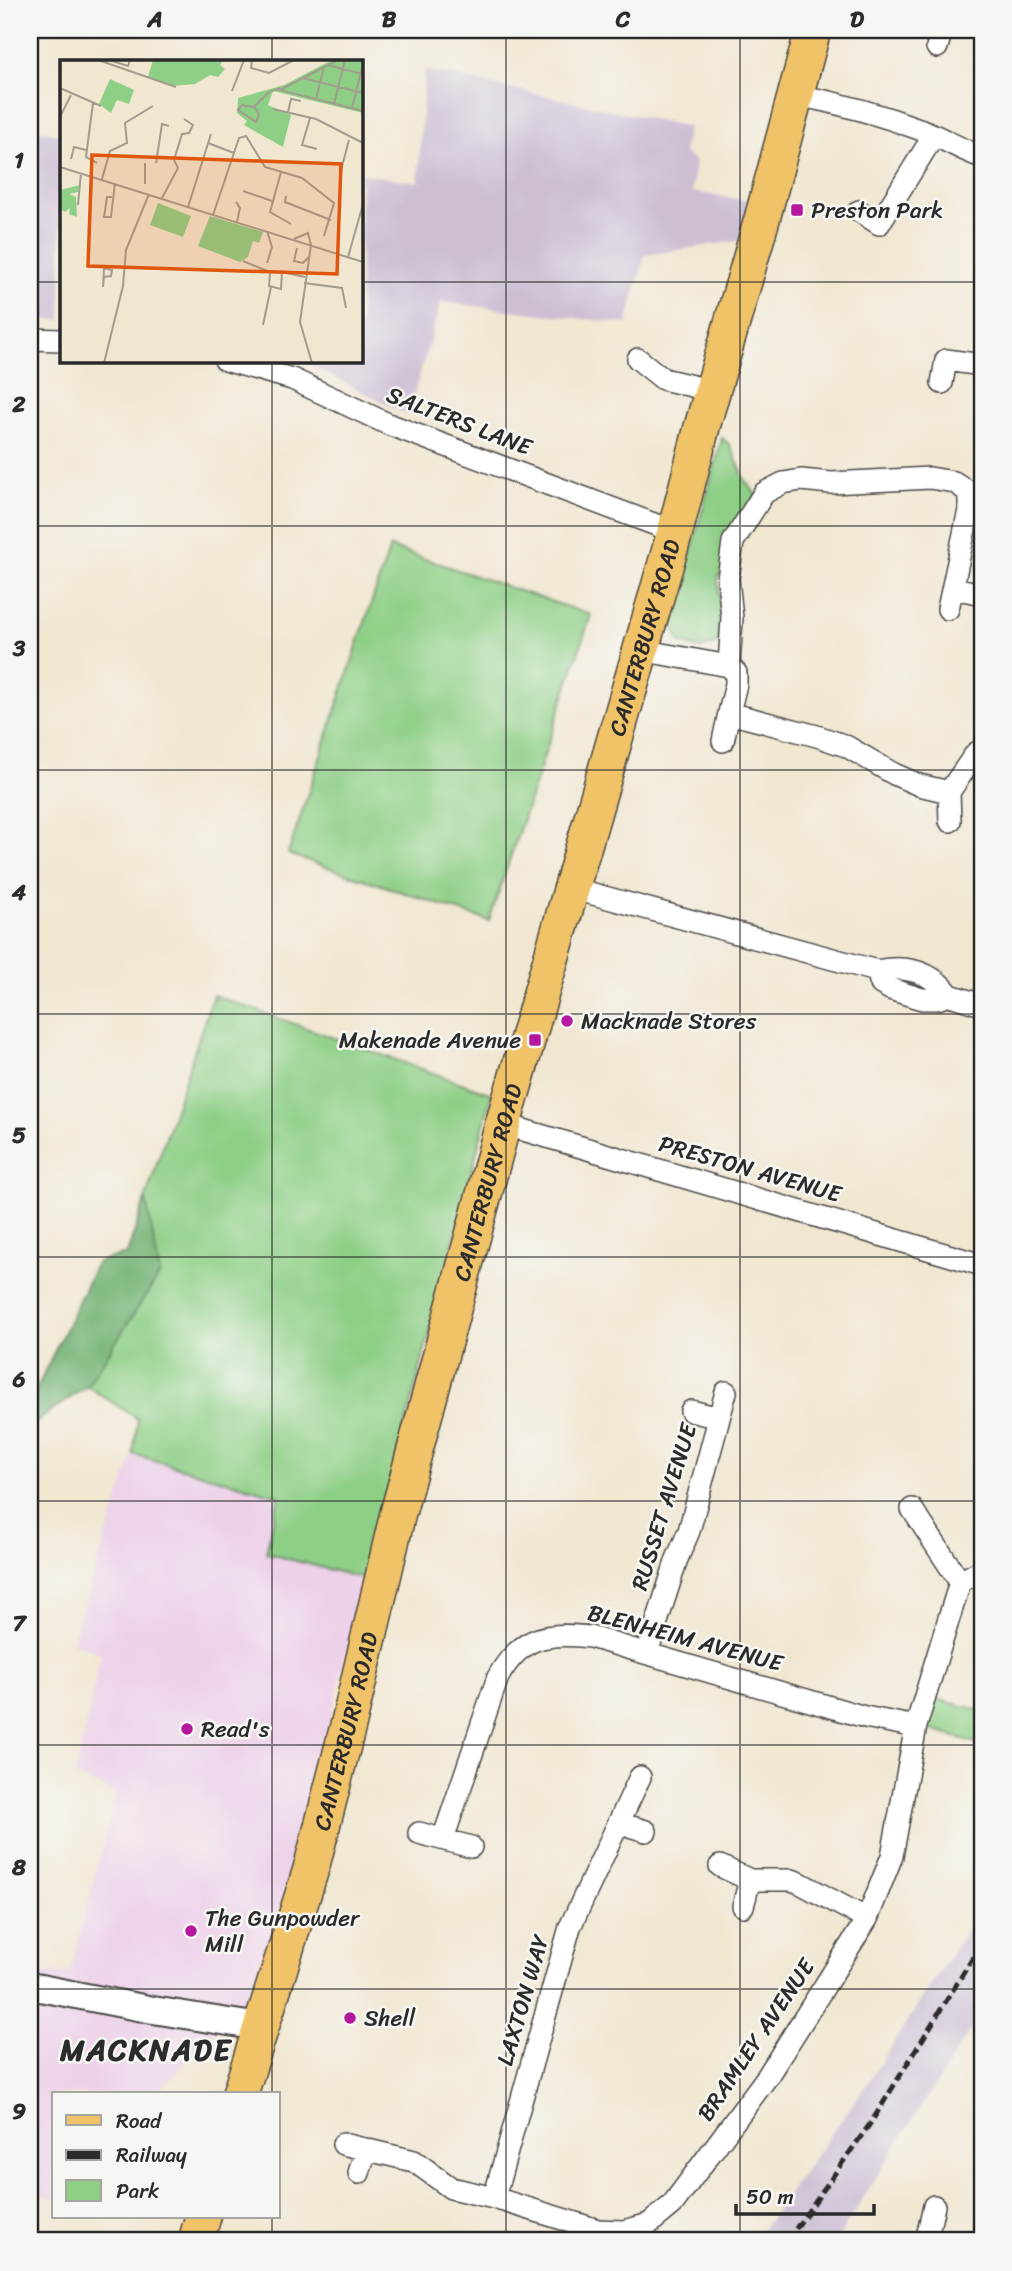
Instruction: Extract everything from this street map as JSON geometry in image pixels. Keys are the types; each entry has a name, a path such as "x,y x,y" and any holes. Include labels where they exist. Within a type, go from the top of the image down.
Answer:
{"main road":[{"name":"CANTERBURY ROAD","path":"241,2092 307,1882 398,1513 503,1124 675,532 813,30"},
{"path":"196,2241 203,2218"}],"street":[{"path":"797,95 892,119 982,157"},
{"path":"859,211 879,224 934,135"},
{"path":"30,339 60,340"},
{"path":"638,359 663,379 713,391"},
{"path":"942,383 946,360 982,365"},
{"name":"SALTERS LANE","path":"232,362 292,379 388,424 675,532"},
{"path":"729,666 732,618 728,579 733,542 764,493 785,499 831,483 879,480 928,488 954,482 969,492 969,510 948,609"},
{"path":"954,588 982,594"},
{"path":"640,650 698,658 729,666 736,673 723,741"},
{"path":"729,713 846,746 894,774 919,785 949,792"},
{"path":"950,821 949,792 976,753 982,751"},
{"path":"571,888 877,971 909,968 937,981 950,995 982,1005"},
{"name":"PRESTON AVENUE","path":"503,1124 982,1265"},
{"name":"RUSSET AVENUE","path":"647,1653 677,1559 689,1531 726,1392"},
{"name":"RUSSET AVENUE","path":"691,1411 719,1418"},
{"path":"912,1509 960,1581 982,1570"},
{"name":"BRAMLEY AVENUE","path":"343,2144 414,2161 451,2188 494,2198 598,2230 624,2231 649,2224 672,2205 767,2077 867,1919 892,1856 916,1727 960,1581"},
{"name":"BLENHEIM AVENUE","path":"443,1839 498,1677 508,1659 522,1646 545,1636 565,1634 590,1637 865,1717 916,1727"},
{"name":"LAXTON WAY","path":"494,2198 570,1927 640,1777"},
{"path":"619,1824 646,1831"},
{"path":"419,1833 471,1847"},
{"path":"720,1866 750,1881 792,1880 867,1919"},
{"path":"743,1906 750,1881"},
{"path":"30,1986 260,2027"},
{"path":"359,2173 366,2149"},
{"path":"926,2241 934,2206"}],"shaded area":[{"path":"425,70 688,127 683,152 695,161 692,192 751,201 743,240 645,255 627,324 441,302 408,415 301,362 362,362 362,174 418,182"},
{"path":"30,129 60,134 60,320 30,319"},
{"path":"133,1454 279,1496 266,1553 365,1579 288,1888 247,1997 158,2092 52,2092 52,2198 30,2192 30,1974 70,1972 116,1793 75,1776 101,1654 72,1642"},
{"path":"982,1906 982,2011 836,2241 754,2241 865,2087"}],"green space":[{"path":"722,438 730,445 745,480 756,495 718,578 721,620 718,643 701,649 680,643 672,622"},
{"path":"390,547 591,615 489,921 288,854"},
{"path":"213,995 492,1094 365,1579 266,1553 279,1496 133,1454 138,1419 87,1386 127,1254"},
{"path":"146,1199 160,1274 87,1386 30,1426 30,1403 97,1262 127,1254"},
{"path":"932,1698 982,1711 980,1744 924,1728"}],"railway":[{"path":"787,2241 872,2121 982,1943"}],"place":[{"name":"Preston Park","path":"797,210"},
{"name":"Macknade Stores","path":"567,1021"},
{"name":"Makenade Avenue","path":"535,1040"},
{"name":"Read's","path":"187,1729"},
{"name":"The Gunpowder Mill","path":"191,1931"},
{"name":"Shell","path":"350,2018"}],"district":[{"name":"MACKNADE","path":"146,2050"}]}
